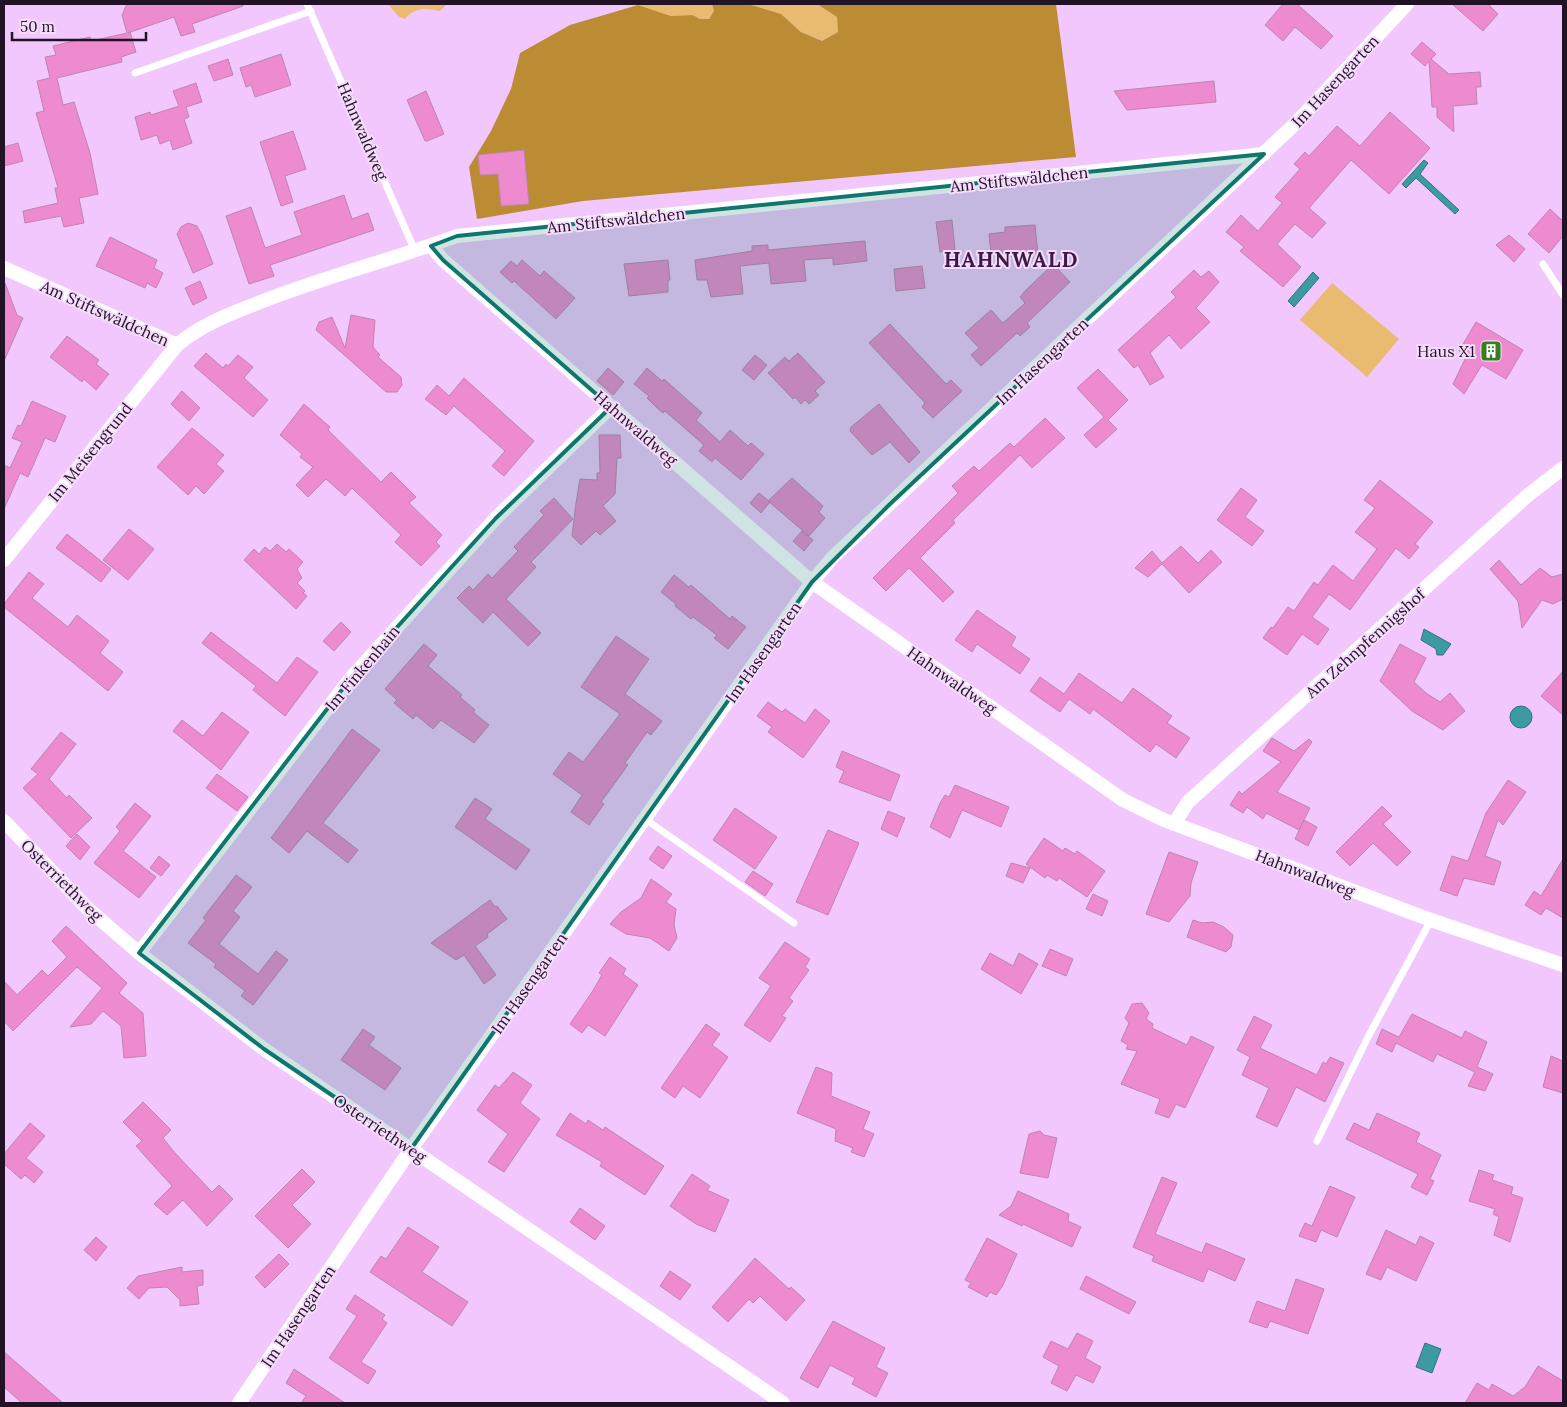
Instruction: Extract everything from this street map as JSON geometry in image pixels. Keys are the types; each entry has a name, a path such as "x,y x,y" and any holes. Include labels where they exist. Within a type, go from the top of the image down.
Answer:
{"street":[{"name":"Im Hasengarten","path":"239,1403 411,1149 812,582 833,557 1296,124 1406,4"},
{"name":"Am Stiftswäldchen","path":"4,268 177,345 191,333 213,320 302,285 415,252 457,236 1264,154"},
{"name":"Hahnwaldweg","path":"431,246 443,260 812,582 1123,800 1140,810 1174,824 1431,920 1563,965"},
{"name":"Im Meisengrund","path":"4,560 177,345"},
{"name":"Im Finkenhain","path":"139,953 351,678 496,518 611,407"},
{"name":"Am Zehnpfennigshof","path":"1174,824 1188,802 1527,496 1563,468"},
{"name":"Osterriethweg","path":"4,821 86,908 139,953 264,1049 783,1403"}],"lane":[{"name":"Hahnwaldweg","path":"135,73 309,7 415,252"},
{"path":"1543,264 1563,295"},
{"path":"645,819 794,923"},
{"path":"1316,1140 1368,1037 1431,920"}],"highlighted area":[{"path":"1264,154 889,505 812,582 411,1149 264,1049 139,953 351,678 496,518 611,407 443,260 431,246 457,236"}],"shaded area":[{"path":"388,4 447,4 440,11 430,9 417,10 405,19 398,16"},
{"path":"635,4 712,4 714,11 709,19 700,19 693,15 671,16"},
{"path":"712,4 748,4 781,14 801,32 822,41 838,32 837,17 817,4 1056,4 1076,157 583,201 477,219 469,167 491,131 511,89 520,53 570,25 638,5 671,16 693,15 700,19 709,19 714,11"},
{"path":"748,4 817,4 837,17 838,32 822,41 801,32 781,14"},
{"path":"1424,160 1428,163 1420,174 1459,210 1455,214 1416,178 1406,188 1402,184"},
{"path":"1313,272 1319,278 1294,307 1288,301"},
{"path":"1332,283 1399,339 1367,377 1300,320"},
{"path":"1424,629 1451,644 1443,655 1437,655 1436,649 1421,640"},
{"path":"1521,706 1529,709 1532,717 1529,725 1521,728 1513,725 1510,717 1513,709"},
{"path":"1425,1343 1441,1349 1432,1373 1416,1367"}],"building":[{"path":"127,4 243,4 243,6 192,24 195,32 181,36 174,17 130,32 136,52 121,57 122,62 57,78 63,105 74,102 90,153 98,194 79,198 84,223 64,227 61,216 25,223 23,211 58,203 55,188 58,188 36,113 44,111 37,81 50,78 45,57 56,55 53,46 90,37 91,41 127,33 122,15"},
{"path":"1283,4 1297,4 1333,36 1321,49 1295,27 1283,41 1265,25"},
{"path":"1452,4 1488,4 1498,14 1483,31"},
{"path":"1422,42 1436,54 1431,59 1449,74 1480,72 1481,87 1476,87 1477,104 1453,106 1454,132 1437,117 1437,107 1432,107 1429,61 1425,66 1411,54"},
{"path":"281,54 291,85 255,97 251,85 246,87 240,68"},
{"path":"228,59 233,75 214,81 208,66"},
{"path":"1214,81 1216,102 1127,110 1114,91"},
{"path":"196,83 202,102 186,107 189,117 184,119 192,143 173,150 170,140 160,144 157,135 141,140 135,117 150,112 151,115 179,106 173,91"},
{"path":"426,91 444,134 425,141 407,100"},
{"path":"1390,112 1430,148 1389,194 1351,160 1309,208 1326,223 1312,238 1295,224 1277,244 1301,267 1283,287 1240,251 1244,247 1226,232 1241,215 1258,231 1282,203 1275,197 1300,169 1294,164 1305,152 1309,156 1337,126 1360,146"},
{"path":"293,131 306,169 285,176 293,202 281,206 260,142"},
{"path":"18,143 23,161 4,166 4,147"},
{"path":"524,150 529,204 501,206 498,174 480,175 478,155"},
{"path":"344,195 352,219 368,213 374,230 270,265 274,276 249,284 226,216 251,207 265,248 302,235 294,212"},
{"path":"1550,209 1563,221 1563,236 1549,253 1528,234"},
{"path":"952,220 955,250 940,252 936,222"},
{"path":"188,223 197,226 213,264 193,273 177,234 181,227"},
{"path":"1035,225 1038,254 1007,257 1007,253 991,255 989,234 1005,232 1005,227"},
{"path":"1509,235 1525,249 1514,262 1496,245"},
{"path":"110,237 157,260 154,268 163,273 156,288 147,283 145,288 96,266"},
{"path":"865,241 867,261 833,265 833,258 804,260 806,281 771,284 769,263 740,266 743,294 711,297 707,280 697,280 695,260 752,251 752,246 768,245 768,250"},
{"path":"522,260 540,276 544,271 575,298 556,319 514,281 512,283 500,272 511,261 517,266"},
{"path":"668,260 670,280 668,280 668,292 629,296 624,264"},
{"path":"1053,264 1070,282 1027,323 1030,327 1020,336 1017,333 981,366 971,355 979,348 965,333 991,310 1003,323 1025,303 1020,297 1025,291"},
{"path":"922,266 925,288 896,291 894,269"},
{"path":"1194,270 1201,277 1209,271 1219,282 1196,308 1210,322 1181,349 1169,335 1150,353 1164,377 1150,385 1138,365 1134,368 1118,350 1176,297 1171,292"},
{"path":"200,281 207,298 193,305 185,288"},
{"path":"5,283 17,315 23,318 4,361"},
{"path":"351,315 375,320 373,347 380,355 378,357 401,377 402,385 397,392 386,392 316,330 319,322 332,317 345,348"},
{"name":"Haus X1","path":"1476,322 1523,350 1506,379 1482,365 1464,394 1453,384 1467,355 1459,351"},
{"path":"890,324 946,384 951,380 962,391 933,418 922,407 925,403 869,343"},
{"path":"67,336 99,360 96,364 109,374 96,390 84,379 82,382 50,357"},
{"path":"206,353 223,368 226,364 228,366 238,355 253,367 244,378 268,400 253,417 194,366"},
{"path":"798,353 825,382 815,391 819,395 809,404 805,400 801,404 795,397 793,399 768,373 785,357 789,361"},
{"path":"755,355 767,365 754,380 742,370"},
{"path":"608,368 624,382 613,395 597,381"},
{"path":"647,368 662,381 664,379 702,413 696,420 720,442 730,430 748,446 751,443 764,454 741,480 715,458 712,462 699,451 704,445 665,411 663,413 647,398 649,396 634,384"},
{"path":"1098,369 1128,400 1108,420 1117,429 1096,448 1084,435 1104,417 1077,388"},
{"path":"464,378 534,441 504,476 492,466 505,451 454,406 446,415 425,399 437,385 449,396"},
{"path":"182,391 200,408 189,421 171,404"},
{"path":"32,401 66,416 55,442 45,438 28,477 20,473 4,509 4,465 10,468 22,442 12,438 18,425 21,426"},
{"path":"304,404 330,427 328,430 381,482 391,472 416,497 409,503 442,535 436,542 440,546 421,566 395,542 401,535 352,488 345,496 326,479 308,497 296,485 313,467 300,457 302,454 280,435"},
{"path":"879,404 920,452 909,463 890,442 872,455 850,431 851,427"},
{"path":"1045,418 1065,438 1032,468 1020,455 953,520 955,523 920,558 954,592 943,602 909,568 886,591 873,578 958,493 952,486 974,466 979,471 1010,443 1014,447"},
{"path":"192,428 224,455 216,464 224,471 204,494 196,486 188,495 157,467"},
{"path":"599,435 620,435 621,458 617,458 615,494 603,506 616,521 600,535 596,531 581,545 572,536 576,503 580,479 597,480 597,473 600,473"},
{"path":"792,478 823,506 819,512 825,518 809,536 768,501"},
{"path":"1380,480 1433,522 1415,544 1419,547 1409,559 1396,548 1350,610 1329,594 1312,617 1329,629 1318,645 1302,634 1287,655 1263,638 1271,627 1273,628 1288,607 1294,611 1314,582 1318,585 1333,565 1353,581 1377,549 1355,532 1375,508 1364,500"},
{"path":"1241,488 1257,500 1245,517 1264,531 1252,546 1217,520"},
{"path":"759,493 770,502 761,513 750,503"},
{"path":"554,498 573,519 531,562 536,567 506,599 541,633 528,646 493,612 483,623 457,598 469,586 473,590 488,574 492,578 518,551 514,547 544,515 540,511"},
{"path":"129,529 154,549 128,580 103,560"},
{"path":"802,531 813,540 804,551 793,541"},
{"path":"67,534 111,569 101,582 56,548"},
{"path":"277,544 286,552 289,549 303,562 297,569 302,578 297,583 307,596 296,609 244,560 254,549 259,554 265,547 270,551"},
{"path":"1181,546 1198,563 1211,550 1222,562 1189,593 1162,564 1148,577 1135,568 1152,551 1162,563"},
{"path":"1499,560 1521,585 1540,568 1552,577 1563,574 1563,599 1553,604 1542,600 1522,628 1518,601 1490,569"},
{"path":"29,572 44,584 32,598 68,627 77,615 109,641 100,653 123,672 108,691 4,607 4,604"},
{"path":"674,575 689,587 691,585 730,619 732,616 746,627 728,649 714,638 717,635 693,617 691,619 661,592"},
{"path":"977,610 1016,637 1011,646 1030,659 1020,674 977,644 972,652 955,640"},
{"path":"341,622 351,632 334,651 323,641"},
{"path":"211,632 277,683 297,657 318,672 285,716 253,690 256,686 202,643"},
{"path":"616,636 649,659 625,694 662,721 651,735 647,732 625,763 628,765 601,802 604,804 589,825 571,812 582,795 553,774 569,752 583,762 620,714 581,687"},
{"path":"424,644 437,655 428,666 462,695 460,697 475,710 473,712 489,725 474,743 441,720 433,729 416,715 413,719 394,703 397,700 385,689"},
{"path":"1400,644 1426,658 1414,682 1440,702 1450,693 1465,711 1443,730 1412,711 1380,681"},
{"path":"1563,671 1563,715 1541,696"},
{"path":"1079,673 1122,703 1133,688 1172,716 1167,723 1190,738 1176,758 1156,744 1150,752 1093,709 1090,714 1069,699 1060,712 1030,691 1040,677 1064,694"},
{"path":"768,702 782,712 785,709 805,723 815,709 830,721 803,758 768,732 772,727 757,716"},
{"path":"222,712 249,732 221,770 173,731 182,720 203,736"},
{"path":"352,729 380,750 323,823 358,850 348,863 307,831 289,853 271,838"},
{"path":"61,732 76,744 49,779 67,798 69,795 92,818 71,838 23,788 38,774 31,769"},
{"path":"1272,738 1294,751 1309,739 1312,742 1277,792 1310,808 1299,830 1266,813 1263,819 1247,807 1243,813 1230,805 1239,791 1242,794 1281,762 1263,751"},
{"path":"842,751 900,775 890,801 839,782 844,771 836,767"},
{"path":"217,774 248,797 237,811 206,788"},
{"path":"1508,780 1526,792 1503,825 1498,820 1485,856 1501,862 1494,885 1464,878 1457,896 1440,890 1452,856 1468,861 1486,813"},
{"path":"955,785 1009,807 1001,827 962,810 950,838 930,827 940,803 945,795 949,797"},
{"path":"475,798 492,809 485,819 530,850 516,870 455,827"},
{"path":"135,803 151,816 123,851 156,877 139,898 94,863 120,831 116,827"},
{"path":"1382,806 1392,816 1383,824 1411,852 1397,866 1373,843 1350,866 1336,852"},
{"path":"735,808 777,837 755,869 713,840"},
{"path":"888,811 905,818 897,837 881,829"},
{"path":"1304,820 1317,827 1308,846 1295,839"},
{"path":"828,830 859,843 828,915 796,902"},
{"path":"77,834 90,847 80,860 66,846"},
{"path":"1044,838 1063,851 1065,848 1075,854 1077,851 1105,871 1087,897 1059,878 1057,881 1047,875 1045,878 1026,864"},
{"path":"658,846 672,856 663,869 649,859"},
{"path":"1169,852 1198,862 1191,883 1190,896 1169,922 1146,914"},
{"path":"159,856 170,865 161,876 150,868"},
{"path":"1563,859 1563,918 1546,908 1541,915 1525,905 1534,891 1541,896"},
{"path":"1011,863 1030,868 1023,883 1006,876"},
{"path":"753,871 773,884 765,896 745,882"},
{"path":"236,875 252,887 233,911 240,917 219,944 258,974 276,951 288,960 253,1005 241,996 245,991 214,967 216,964 188,943 206,920 203,918"},
{"path":"651,879 672,894 666,902 676,909 674,925 677,938 669,951 650,938 626,934 610,924 621,912 641,898"},
{"path":"1093,894 1108,901 1102,916 1086,909"},
{"path":"490,900 507,919 487,934 488,937 475,946 496,975 484,984 464,955 456,960 431,943"},
{"path":"1193,920 1202,923 1213,922 1224,927 1233,935 1231,947 1226,952 1187,937"},
{"path":"66,926 127,983 119,993 143,1013 146,1056 124,1058 121,1026 103,1011 91,1024 70,1027 102,988 77,967 13,1031 4,1021 4,981 17,995 42,970 48,976 67,957 52,941"},
{"path":"785,942 810,959 805,967 809,970 789,998 793,1001 782,1016 786,1018 770,1042 744,1025 771,986 759,978"},
{"path":"1050,949 1073,959 1066,976 1042,966"},
{"path":"990,953 1013,966 1019,953 1038,964 1021,994 981,969"},
{"path":"610,957 626,969 623,974 638,985 605,1036 588,1025 582,1033 570,1024 592,992 602,975 599,973"},
{"path":"1142,1003 1149,1013 1146,1019 1153,1024 1152,1028 1187,1045 1191,1036 1214,1047 1185,1108 1176,1104 1169,1118 1155,1113 1160,1099 1121,1084 1137,1051 1126,1049 1128,1045 1121,1041 1129,1023 1125,1018 1132,1004"},
{"path":"1412,1014 1462,1038 1465,1031 1487,1042 1477,1067 1493,1074 1485,1091 1468,1086 1475,1072 1437,1054 1433,1062 1396,1043 1392,1052 1376,1044 1382,1029 1399,1037"},
{"path":"1254,1016 1272,1025 1260,1048 1317,1075 1323,1062 1326,1064 1330,1057 1344,1063 1325,1102 1296,1087 1277,1127 1256,1117 1269,1088 1242,1075 1250,1057 1237,1050"},
{"path":"706,1024 720,1034 712,1045 728,1057 700,1098 683,1086 675,1098 661,1088"},
{"path":"363,1029 375,1037 369,1045 401,1068 385,1090 341,1060"},
{"path":"1551,1056 1563,1061 1563,1093 1543,1087"},
{"path":"816,1067 832,1073 831,1096 870,1112 863,1129 874,1134 864,1157 851,1152 853,1148 835,1141 836,1129 797,1113"},
{"path":"513,1072 532,1085 520,1103 540,1119 504,1172 488,1162 508,1134 477,1110 495,1085 499,1088"},
{"path":"143,1102 171,1130 163,1138 175,1153 212,1192 219,1185 233,1199 207,1226 183,1200 167,1215 154,1204 172,1186 136,1146 142,1141 123,1122"},
{"path":"570,1113 586,1124 588,1120 603,1130 605,1127 664,1166 645,1195 600,1166 602,1162 556,1135"},
{"path":"1377,1113 1420,1133 1416,1142 1441,1155 1430,1179 1434,1181 1427,1195 1411,1187 1418,1174 1346,1139 1354,1123 1369,1130"},
{"path":"30,1123 45,1136 26,1158 43,1172 34,1183 25,1175 21,1179 4,1164 4,1154"},
{"path":"1040,1131 1044,1135 1057,1138 1048,1178 1020,1173 1029,1134"},
{"path":"302,1169 315,1182 292,1205 311,1224 288,1248 255,1216"},
{"path":"1479,1170 1494,1175 1492,1180 1513,1187 1511,1194 1523,1198 1510,1242 1494,1235 1499,1217 1493,1214 1495,1209 1469,1201"},
{"path":"692,1174 710,1186 707,1190 729,1200 715,1232 696,1224 670,1206"},
{"path":"1162,1177 1177,1183 1155,1234 1202,1253 1206,1243 1245,1259 1235,1281 1208,1269 1203,1282 1152,1261 1154,1256 1133,1247"},
{"path":"1330,1186 1355,1197 1337,1237 1321,1230 1316,1242 1299,1236 1305,1223 1312,1226"},
{"path":"1018,1191 1069,1214 1068,1221 1081,1227 1072,1247 999,1215 1011,1206"},
{"path":"580,1208 605,1226 595,1240 570,1222"},
{"path":"408,1227 439,1247 422,1272 468,1302 452,1326 370,1272 381,1256 386,1259"},
{"path":"1386,1230 1416,1245 1420,1236 1434,1243 1416,1281 1387,1267 1381,1280 1366,1274"},
{"path":"96,1237 107,1247 96,1261 84,1250"},
{"path":"987,1238 1017,1254 1002,1287 996,1295 990,1292 987,1297 968,1287 971,1283 965,1280"},
{"path":"279,1254 289,1264 265,1288 255,1277"},
{"path":"755,1258 789,1289 791,1287 805,1300 786,1321 760,1296 753,1303 749,1299 728,1322 712,1307"},
{"path":"182,1267 182,1272 203,1270 203,1285 197,1286 199,1304 180,1306 180,1300 167,1287 149,1288 139,1299 127,1288 138,1276"},
{"path":"670,1271 691,1285 680,1300 660,1286"},
{"path":"1086,1276 1136,1302 1129,1314 1080,1289"},
{"path":"1296,1279 1324,1289 1308,1334 1270,1321 1267,1328 1249,1322 1257,1301 1285,1311"},
{"path":"355,1295 385,1315 382,1319 387,1323 361,1362 376,1371 368,1384 329,1358 357,1316 346,1309"},
{"path":"833,1321 885,1348 876,1367 888,1373 876,1397 852,1384 855,1378 830,1365 818,1388 800,1378"},
{"path":"1077,1333 1093,1341 1085,1358 1101,1367 1093,1383 1076,1375 1067,1391 1051,1383 1059,1366 1043,1357 1051,1341 1068,1349"},
{"path":"4,1352 63,1403 22,1403 4,1387"},
{"path":"1538,1366 1563,1381 1563,1403 1465,1403 1477,1383 1489,1390 1492,1384 1513,1396 1525,1387"},
{"path":"294,1369 345,1403 301,1403 306,1396 286,1383"}],"place":[{"name":"Haus X1","path":"1491,351"}],"district":[{"name":"HAHNWALD","path":"1011,260"}]}
